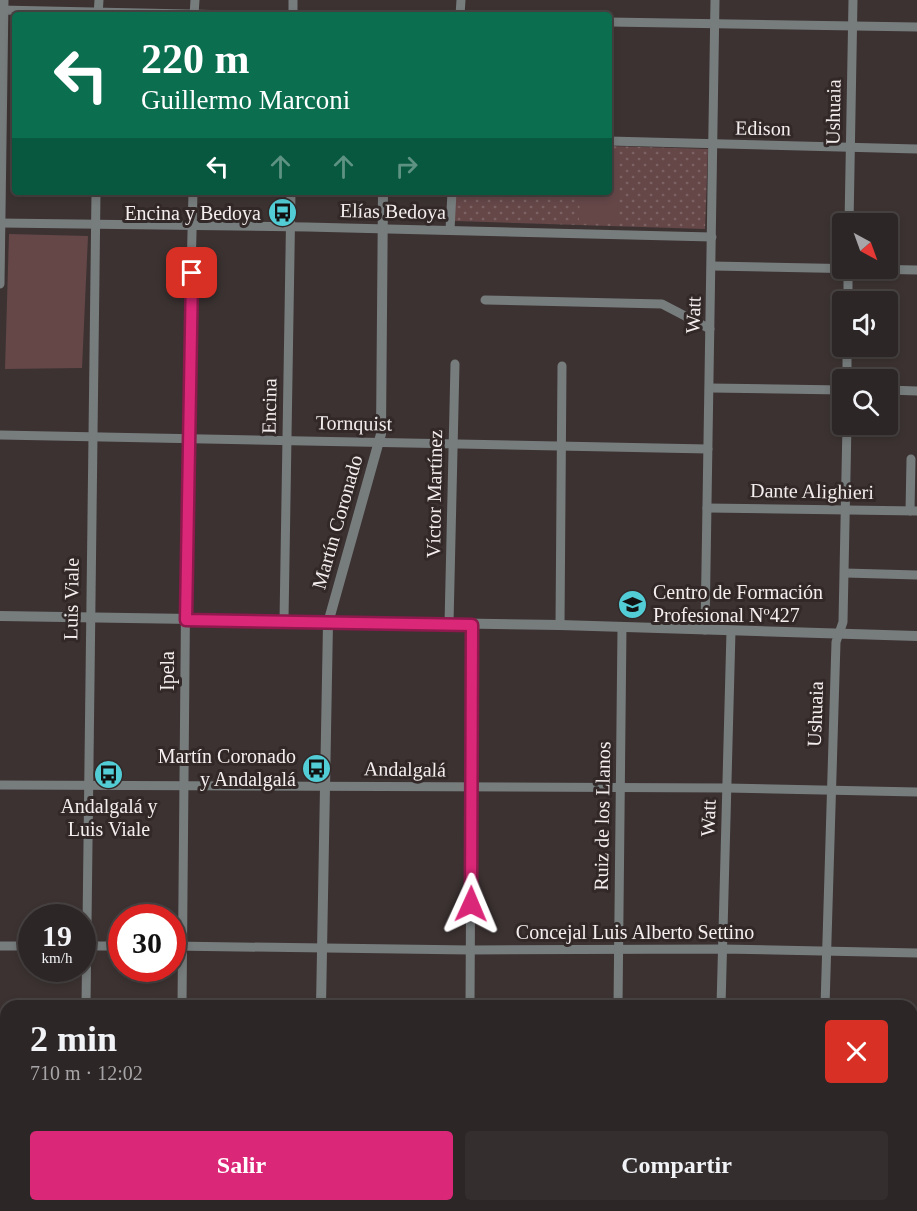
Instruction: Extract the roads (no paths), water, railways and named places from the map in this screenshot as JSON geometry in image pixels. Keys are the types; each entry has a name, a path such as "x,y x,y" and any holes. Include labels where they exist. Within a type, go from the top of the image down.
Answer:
{"street":[{"name":"Watt","path":"705,630 716,0"},
{"name":"Ushuaia","path":"849,213 853,0"},
{"path":"0,284 2,7 71,12"},
{"path":"612,22 917,27"},
{"name":"Edison","path":"612,141 917,149"},
{"name":"Luis Viale","path":"86,904 96,195"},
{"name":"Ipela","path":"179,904 185,785 187,440 193,195"},
{"name":"Encina","path":"284,621 291,195"},
{"name":"Martín Coronado","path":"321,1000 327,623 380,442 383,195"},
{"path":"450,230 452,195"},
{"name":"Elías Bedoya","path":"0,223 450,230 712,237"},
{"path":"712,266 832,269"},
{"path":"898,270 917,270"},
{"path":"484,300 662,304 710,329"},
{"name":"Víctor Martínez","path":"449,624 455,363"},
{"path":"560,625 562,366"},
{"path":"710,388 832,390"},
{"path":"898,390 917,391"},
{"name":"Tornquist","path":"0,435 708,449"},
{"name":"Ushuaia","path":"825,1000 836,642 843,622 845,573 847,435"},
{"path":"911,459 914,511"},
{"name":"Dante Alighieri","path":"707,508 914,511"},
{"path":"845,573 917,575"},
{"path":"0,616 560,625 917,636"},
{"path":"470,1000 473,788 472,625"},
{"name":"Ruiz de los Llanos","path":"618,1000 622,627"},
{"name":"Watt","path":"721,1000 731,631"},
{"name":"Andalgalá","path":"0,785 727,788 917,792"},
{"path":"0,946 18,946"},
{"name":"Concejal Luis Alberto Settino","path":"186,946 470,950 618,948 917,953"},
{"name":"Luis Viale","path":"86,982 86,1000"},
{"name":"Ipela","path":"180,982 182,1000"}],"place":[{"name":"Encina y Bedoya","path":"282,213"},
{"name":"Centro de Formación Profesional Nº427","path":"632,604"},
{"name":"Martín Coronado y Andalgalá","path":"317,768"},
{"name":"Andalgalá y Luis Viale","path":"109,775"}]}
